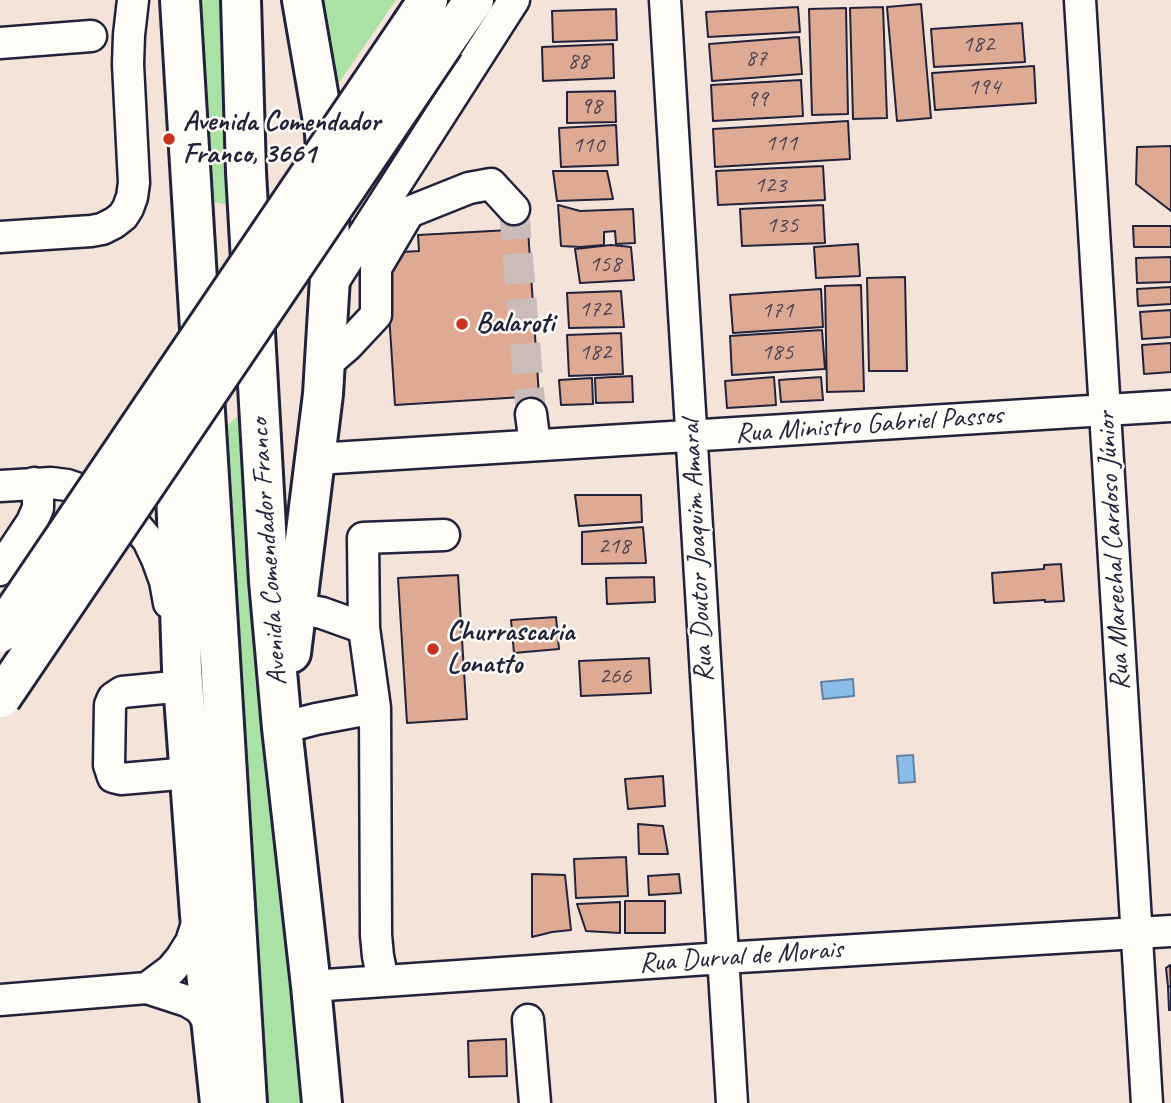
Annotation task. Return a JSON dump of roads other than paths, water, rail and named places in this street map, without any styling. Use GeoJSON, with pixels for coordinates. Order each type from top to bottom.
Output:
{"type":"FeatureCollection","features":[{"type":"Feature","properties":{"kind":"main road","name":"Avenida Comendador Franco"},"geometry":{"type":"LineString","coordinates":[[180,0],[247,1103]]}},
{"type":"Feature","properties":{"kind":"main road","name":"Avenida Comendador Franco"},"geometry":{"type":"LineString","coordinates":[[240,0],[246,172],[269,581],[322,1103]]}},
{"type":"Feature","properties":{"kind":"main road"},"geometry":{"type":"LineString","coordinates":[[282,728],[316,459],[326,365],[330,287],[325,133],[302,0]]}},
{"type":"Feature","properties":{"kind":"main road"},"geometry":{"type":"LineString","coordinates":[[0,698],[474,0]]}},
{"type":"Feature","properties":{"kind":"main road"},"geometry":{"type":"LineString","coordinates":[[0,633],[420,12]]}},
{"type":"Feature","properties":{"kind":"main road"},"geometry":{"type":"LineString","coordinates":[[88,492],[102,457],[200,315]]}},
{"type":"Feature","properties":{"kind":"main road"},"geometry":{"type":"LineString","coordinates":[[200,315],[178,390],[176,488],[183,678],[200,915],[220,1103]]}},
{"type":"Feature","properties":{"kind":"street"},"geometry":{"type":"LineString","coordinates":[[0,237],[102,229],[123,216],[128,208],[134,183],[128,64],[133,0]]}},
{"type":"Feature","properties":{"kind":"street"},"geometry":{"type":"LineString","coordinates":[[330,287],[514,0]]}},
{"type":"Feature","properties":{"kind":"street","name":"Rua Doutor Joaquim Amaral"},"geometry":{"type":"LineString","coordinates":[[665,0],[732,1103]]}},
{"type":"Feature","properties":{"kind":"street","name":"Rua Marechal Cardoso Júnior"},"geometry":{"type":"LineString","coordinates":[[1080,0],[1147,1103]]}},
{"type":"Feature","properties":{"kind":"street"},"geometry":{"type":"LineString","coordinates":[[0,43],[91,36]]}},
{"type":"Feature","properties":{"kind":"street"},"geometry":{"type":"LineString","coordinates":[[326,365],[376,315],[376,268],[410,212],[468,188],[491,184],[514,209]]}},
{"type":"Feature","properties":{"kind":"street","name":"Rua Ministro Gabriel Passos"},"geometry":{"type":"LineString","coordinates":[[316,459],[1171,406]]}},
{"type":"Feature","properties":{"kind":"street"},"geometry":{"type":"LineString","coordinates":[[531,414],[535,445]]}},
{"type":"Feature","properties":{"kind":"street"},"geometry":{"type":"LineString","coordinates":[[0,570],[32,522],[38,508],[34,483]]}},
{"type":"Feature","properties":{"kind":"street"},"geometry":{"type":"LineString","coordinates":[[0,486],[51,483],[88,492],[114,505],[148,540],[165,581],[183,678],[122,692],[113,698],[110,705],[109,765],[113,777],[121,779],[190,773]]}},
{"type":"Feature","properties":{"kind":"street"},"geometry":{"type":"LineString","coordinates":[[383,981],[377,956],[376,935],[374,708],[364,628],[363,538],[444,535]]}},
{"type":"Feature","properties":{"kind":"street"},"geometry":{"type":"LineString","coordinates":[[297,608],[322,613],[364,628]]}},
{"type":"Feature","properties":{"kind":"street"},"geometry":{"type":"LineString","coordinates":[[282,728],[374,708]]}},
{"type":"Feature","properties":{"kind":"street"},"geometry":{"type":"LineString","coordinates":[[147,988],[171,970],[181,958],[191,942],[200,915]]}},
{"type":"Feature","properties":{"kind":"street","name":"Rua Durval de Morais"},"geometry":{"type":"LineString","coordinates":[[312,986],[723,958],[1171,932]]}},
{"type":"Feature","properties":{"kind":"street"},"geometry":{"type":"LineString","coordinates":[[0,1000],[147,988],[187,1000],[199,1008],[211,1024]]}},
{"type":"Feature","properties":{"kind":"street"},"geometry":{"type":"LineString","coordinates":[[528,1020],[534,1103]]}},
{"type":"Feature","properties":{"kind":"water"},"geometry":{"type":"Polygon","coordinates":[[[853,679],[854,696],[823,699],[821,682],[853,679]]]}},
{"type":"Feature","properties":{"kind":"water"},"geometry":{"type":"Polygon","coordinates":[[[913,755],[915,782],[899,783],[897,756],[913,755]]]}},
{"type":"Feature","properties":{"kind":"tunnel"},"geometry":{"type":"LineString","coordinates":[[514,209],[531,414]]}},
{"type":"Feature","properties":{"kind":"place","name":"Avenida Comendador Franco, 3661"},"geometry":{"type":"Point","coordinates":[169,139]}},
{"type":"Feature","properties":{"kind":"place","name":"Balaroti"},"geometry":{"type":"Point","coordinates":[462,324]}},
{"type":"Feature","properties":{"kind":"place","name":"Churrascaria Lonatto"},"geometry":{"type":"Point","coordinates":[433,649]}}]}
